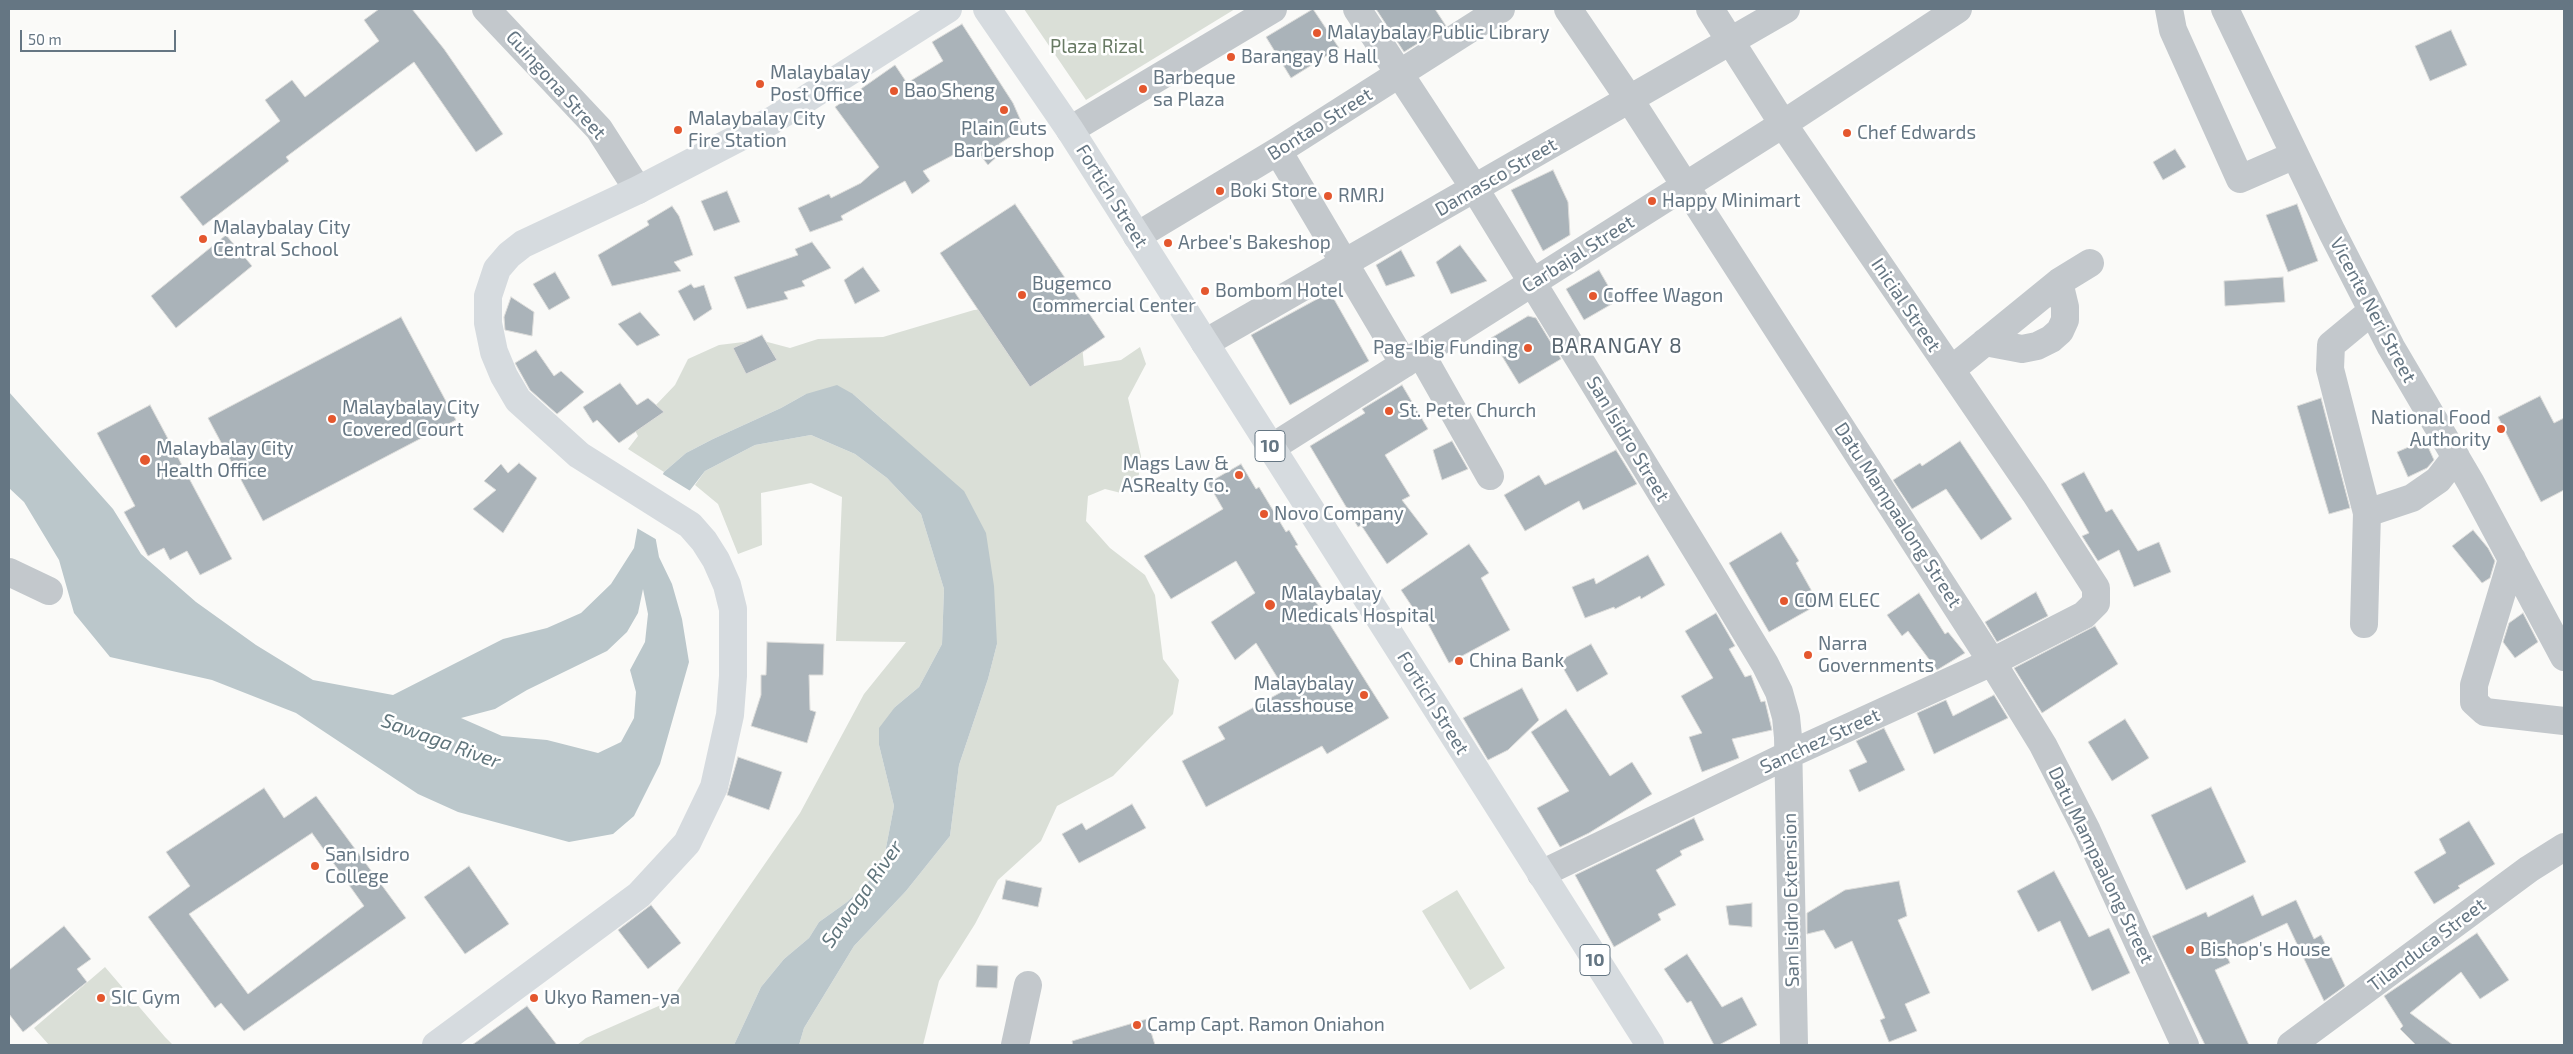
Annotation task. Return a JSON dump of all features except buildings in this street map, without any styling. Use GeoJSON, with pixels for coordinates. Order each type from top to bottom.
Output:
{"type":"FeatureCollection","features":[{"type":"Feature","properties":{"kind":"main road"},"geometry":{"type":"LineString","coordinates":[[436,1045],[638,895],[687,843],[714,787],[730,715],[734,676],[734,618],[727,585],[716,560],[690,525],[624,486],[579,455],[518,400],[504,376],[494,352],[488,323],[488,296],[497,269],[509,255],[523,244],[638,190],[806,100],[948,9]]}},
{"type":"Feature","properties":{"kind":"main road","name":"Fortich Street"},"geometry":{"type":"LineString","coordinates":[[987,9],[1070,130],[1650,1045]]}},
{"type":"Feature","properties":{"kind":"street","name":"Guingona Street"},"geometry":{"type":"LineString","coordinates":[[486,9],[599,129],[638,190]]}},
{"type":"Feature","properties":{"kind":"street"},"geometry":{"type":"LineString","coordinates":[[1070,130],[1273,9]]}},
{"type":"Feature","properties":{"kind":"street","name":"San Isidro Street"},"geometry":{"type":"LineString","coordinates":[[1357,9],[1475,189],[1765,664],[1783,704],[1788,755]]}},
{"type":"Feature","properties":{"kind":"street","name":"Bontao Street"},"geometry":{"type":"LineString","coordinates":[[1137,236],[1278,151],[1501,9]]}},
{"type":"Feature","properties":{"kind":"street","name":"Datu Mampaalong Street"},"geometry":{"type":"LineString","coordinates":[[1568,9],[1630,100],[1992,662],[2043,746],[2087,831],[2186,1045]]}},
{"type":"Feature","properties":{"kind":"street","name":"Inicial Street"},"geometry":{"type":"LineString","coordinates":[[1710,9],[1783,124],[2035,492],[2096,588],[2096,603]]}},
{"type":"Feature","properties":{"kind":"street","name":"Damasco Street"},"geometry":{"type":"LineString","coordinates":[[1205,343],[1786,9]]}},
{"type":"Feature","properties":{"kind":"street","name":"Carbajal Street"},"geometry":{"type":"LineString","coordinates":[[1271,448],[1783,124],[1958,9]]}},
{"type":"Feature","properties":{"kind":"street"},"geometry":{"type":"LineString","coordinates":[[2169,9],[2174,30],[2240,179],[2295,155]]}},
{"type":"Feature","properties":{"kind":"street","name":"Vicente Neri Street"},"geometry":{"type":"LineString","coordinates":[[2225,9],[2391,348],[2456,458],[2564,657]]}},
{"type":"Feature","properties":{"kind":"street"},"geometry":{"type":"LineString","coordinates":[[1278,151],[1343,264],[1412,359],[1490,476]]}},
{"type":"Feature","properties":{"kind":"street"},"geometry":{"type":"LineString","coordinates":[[1951,370],[2059,282],[2090,263]]}},
{"type":"Feature","properties":{"kind":"street"},"geometry":{"type":"LineString","coordinates":[[1985,342],[2022,349],[2037,346],[2051,339],[2060,331],[2066,307],[2059,282]]}},
{"type":"Feature","properties":{"kind":"street"},"geometry":{"type":"LineString","coordinates":[[2364,624],[2367,513],[2330,369],[2331,345],[2372,311]]}},
{"type":"Feature","properties":{"kind":"street"},"geometry":{"type":"LineString","coordinates":[[2367,513],[2412,498],[2438,480],[2456,458]]}},
{"type":"Feature","properties":{"kind":"street"},"geometry":{"type":"LineString","coordinates":[[2512,560],[2474,686],[2474,702],[2485,712],[2564,721]]}},
{"type":"Feature","properties":{"kind":"street"},"geometry":{"type":"LineString","coordinates":[[9,572],[49,591]]}},
{"type":"Feature","properties":{"kind":"street","name":"Sanchez Street"},"geometry":{"type":"LineString","coordinates":[[1541,874],[1788,755],[1992,662],[2084,615],[2096,603]]}},
{"type":"Feature","properties":{"kind":"street","name":"San Isidro Extension"},"geometry":{"type":"LineString","coordinates":[[1788,755],[1794,1045]]}},
{"type":"Feature","properties":{"kind":"street","name":"Tilanduca Street"},"geometry":{"type":"LineString","coordinates":[[2292,1045],[2529,869],[2564,847]]}},
{"type":"Feature","properties":{"kind":"street"},"geometry":{"type":"LineString","coordinates":[[1015,1045],[1028,985]]}},
{"type":"Feature","properties":{"kind":"green space","name":"Plaza Rizal"},"geometry":{"type":"Polygon","coordinates":[[[1024,9],[1235,9],[1086,100],[1024,9]]]}},
{"type":"Feature","properties":{"kind":"green space"},"geometry":{"type":"Polygon","coordinates":[[[997,308],[1082,345],[1084,366],[1121,360],[1140,347],[1146,364],[1128,398],[1141,456],[1138,482],[1121,493],[1105,489],[1088,496],[1086,521],[1110,548],[1145,575],[1155,595],[1163,659],[1179,680],[1173,714],[1113,776],[1057,806],[1041,841],[998,880],[975,924],[939,981],[923,1045],[799,1045],[804,1028],[854,946],[906,891],[950,836],[959,765],[988,679],[997,644],[884,421],[853,394],[806,394],[781,408],[686,453],[664,472],[628,449],[638,436],[631,423],[655,406],[675,385],[688,359],[719,345],[760,340],[790,348],[818,339],[883,337],[974,310],[997,308]]]}},
{"type":"Feature","properties":{"kind":"green space"},"geometry":{"type":"Polygon","coordinates":[[[811,435],[855,454],[887,478],[921,514],[944,589],[942,644],[919,687],[895,707],[879,745],[894,806],[885,853],[868,882],[847,902],[819,922],[809,938],[784,959],[761,987],[734,1045],[577,1045],[586,1038],[670,1001],[800,813],[864,694],[906,642],[836,641],[842,497],[811,483],[761,493],[762,545],[738,554],[718,504],[695,485],[705,471],[755,445],[811,435]]]}},
{"type":"Feature","properties":{"kind":"green space"},"geometry":{"type":"Polygon","coordinates":[[[1457,890],[1505,968],[1470,990],[1422,911],[1457,890]]]}},
{"type":"Feature","properties":{"kind":"green space","name":"SIC Gym"},"geometry":{"type":"Polygon","coordinates":[[[105,967],[173,1045],[49,1045],[34,1028],[105,967]]]}},
{"type":"Feature","properties":{"kind":"water","name":"Sawaga River"},"geometry":{"type":"Polygon","coordinates":[[[837,385],[853,394],[964,491],[986,533],[994,586],[997,644],[988,679],[959,765],[950,836],[906,891],[854,946],[804,1028],[799,1045],[734,1045],[761,987],[784,959],[809,938],[819,922],[847,902],[868,882],[885,853],[894,806],[879,745],[879,728],[895,707],[919,687],[942,644],[944,589],[921,514],[887,478],[855,454],[811,435],[755,445],[705,471],[655,535],[659,557],[672,584],[682,619],[689,662],[660,764],[634,816],[613,834],[569,842],[458,812],[418,794],[296,713],[212,680],[110,657],[74,613],[59,560],[24,502],[9,488],[9,392],[113,509],[141,554],[196,602],[256,645],[313,680],[393,695],[503,639],[547,628],[581,613],[611,584],[634,548],[639,520],[664,472],[686,453],[781,408],[806,394],[837,385]],[[643,589],[638,613],[627,632],[607,651],[527,690],[495,709],[461,718],[502,736],[547,740],[598,753],[621,742],[634,718],[636,692],[630,670],[645,642],[648,614],[643,589]]]}},
{"type":"Feature","properties":{"kind":"pier"},"geometry":{"type":"Polygon","coordinates":[[[661,473],[692,492],[658,536],[659,541],[635,527],[637,519],[661,473]]]}},
{"type":"Feature","properties":{"kind":"place","name":"Malaybalay Public Library"},"geometry":{"type":"Point","coordinates":[1317,33]}},
{"type":"Feature","properties":{"kind":"place","name":"Barangay 8 Hall"},"geometry":{"type":"Point","coordinates":[1231,57]}},
{"type":"Feature","properties":{"kind":"place","name":"Malaybalay Post Office"},"geometry":{"type":"Point","coordinates":[760,84]}},
{"type":"Feature","properties":{"kind":"place","name":"Barbeque sa Plaza"},"geometry":{"type":"Point","coordinates":[1143,89]}},
{"type":"Feature","properties":{"kind":"place","name":"Bao Sheng"},"geometry":{"type":"Point","coordinates":[894,91]}},
{"type":"Feature","properties":{"kind":"place","name":"Plain Cuts Barbershop"},"geometry":{"type":"Point","coordinates":[1004,110]}},
{"type":"Feature","properties":{"kind":"place","name":"Malaybalay City Fire Station"},"geometry":{"type":"Point","coordinates":[678,130]}},
{"type":"Feature","properties":{"kind":"place","name":"Chef Edwards"},"geometry":{"type":"Point","coordinates":[1847,133]}},
{"type":"Feature","properties":{"kind":"place","name":"Boki Store"},"geometry":{"type":"Point","coordinates":[1220,191]}},
{"type":"Feature","properties":{"kind":"place","name":"RMRJ"},"geometry":{"type":"Point","coordinates":[1328,196]}},
{"type":"Feature","properties":{"kind":"place","name":"Happy Minimart"},"geometry":{"type":"Point","coordinates":[1652,201]}},
{"type":"Feature","properties":{"kind":"place","name":"Malaybalay City Central School"},"geometry":{"type":"Point","coordinates":[203,239]}},
{"type":"Feature","properties":{"kind":"place","name":"Arbee's Bakeshop"},"geometry":{"type":"Point","coordinates":[1168,243]}},
{"type":"Feature","properties":{"kind":"place","name":"Bombom Hotel"},"geometry":{"type":"Point","coordinates":[1205,291]}},
{"type":"Feature","properties":{"kind":"place","name":"Bugemco Commercial Center"},"geometry":{"type":"Point","coordinates":[1022,295]}},
{"type":"Feature","properties":{"kind":"place","name":"Coffee Wagon"},"geometry":{"type":"Point","coordinates":[1593,296]}},
{"type":"Feature","properties":{"kind":"place","name":"Pag-Ibig Funding"},"geometry":{"type":"Point","coordinates":[1528,348]}},
{"type":"Feature","properties":{"kind":"place","name":"St. Peter Church"},"geometry":{"type":"Point","coordinates":[1389,411]}},
{"type":"Feature","properties":{"kind":"place","name":"Malaybalay City Covered Court"},"geometry":{"type":"Point","coordinates":[332,419]}},
{"type":"Feature","properties":{"kind":"place","name":"National Food Authority"},"geometry":{"type":"Point","coordinates":[2501,429]}},
{"type":"Feature","properties":{"kind":"place","name":"Malaybalay City Health Office"},"geometry":{"type":"Point","coordinates":[145,460]}},
{"type":"Feature","properties":{"kind":"place","name":"Mags Law & ASRealty Co."},"geometry":{"type":"Point","coordinates":[1239,475]}},
{"type":"Feature","properties":{"kind":"place","name":"Novo Company"},"geometry":{"type":"Point","coordinates":[1264,514]}},
{"type":"Feature","properties":{"kind":"place","name":"COM ELEC"},"geometry":{"type":"Point","coordinates":[1784,601]}},
{"type":"Feature","properties":{"kind":"place","name":"Malaybalay Medicals Hospital"},"geometry":{"type":"Point","coordinates":[1270,605]}},
{"type":"Feature","properties":{"kind":"place","name":"Narra Governments"},"geometry":{"type":"Point","coordinates":[1808,655]}},
{"type":"Feature","properties":{"kind":"place","name":"China Bank"},"geometry":{"type":"Point","coordinates":[1459,661]}},
{"type":"Feature","properties":{"kind":"place","name":"Malaybalay Glasshouse"},"geometry":{"type":"Point","coordinates":[1364,695]}},
{"type":"Feature","properties":{"kind":"place","name":"San Isidro College"},"geometry":{"type":"Point","coordinates":[315,866]}},
{"type":"Feature","properties":{"kind":"place","name":"Bishop's House"},"geometry":{"type":"Point","coordinates":[2190,950]}},
{"type":"Feature","properties":{"kind":"place","name":"SIC Gym"},"geometry":{"type":"Point","coordinates":[101,998]}},
{"type":"Feature","properties":{"kind":"place","name":"Ukyo Ramen-ya"},"geometry":{"type":"Point","coordinates":[534,998]}},
{"type":"Feature","properties":{"kind":"place","name":"Camp Capt. Ramon Oniahon"},"geometry":{"type":"Point","coordinates":[1137,1025]}},
{"type":"Feature","properties":{"kind":"district","name":"BARANGAY 8"},"geometry":{"type":"Point","coordinates":[1617,346]}}]}
